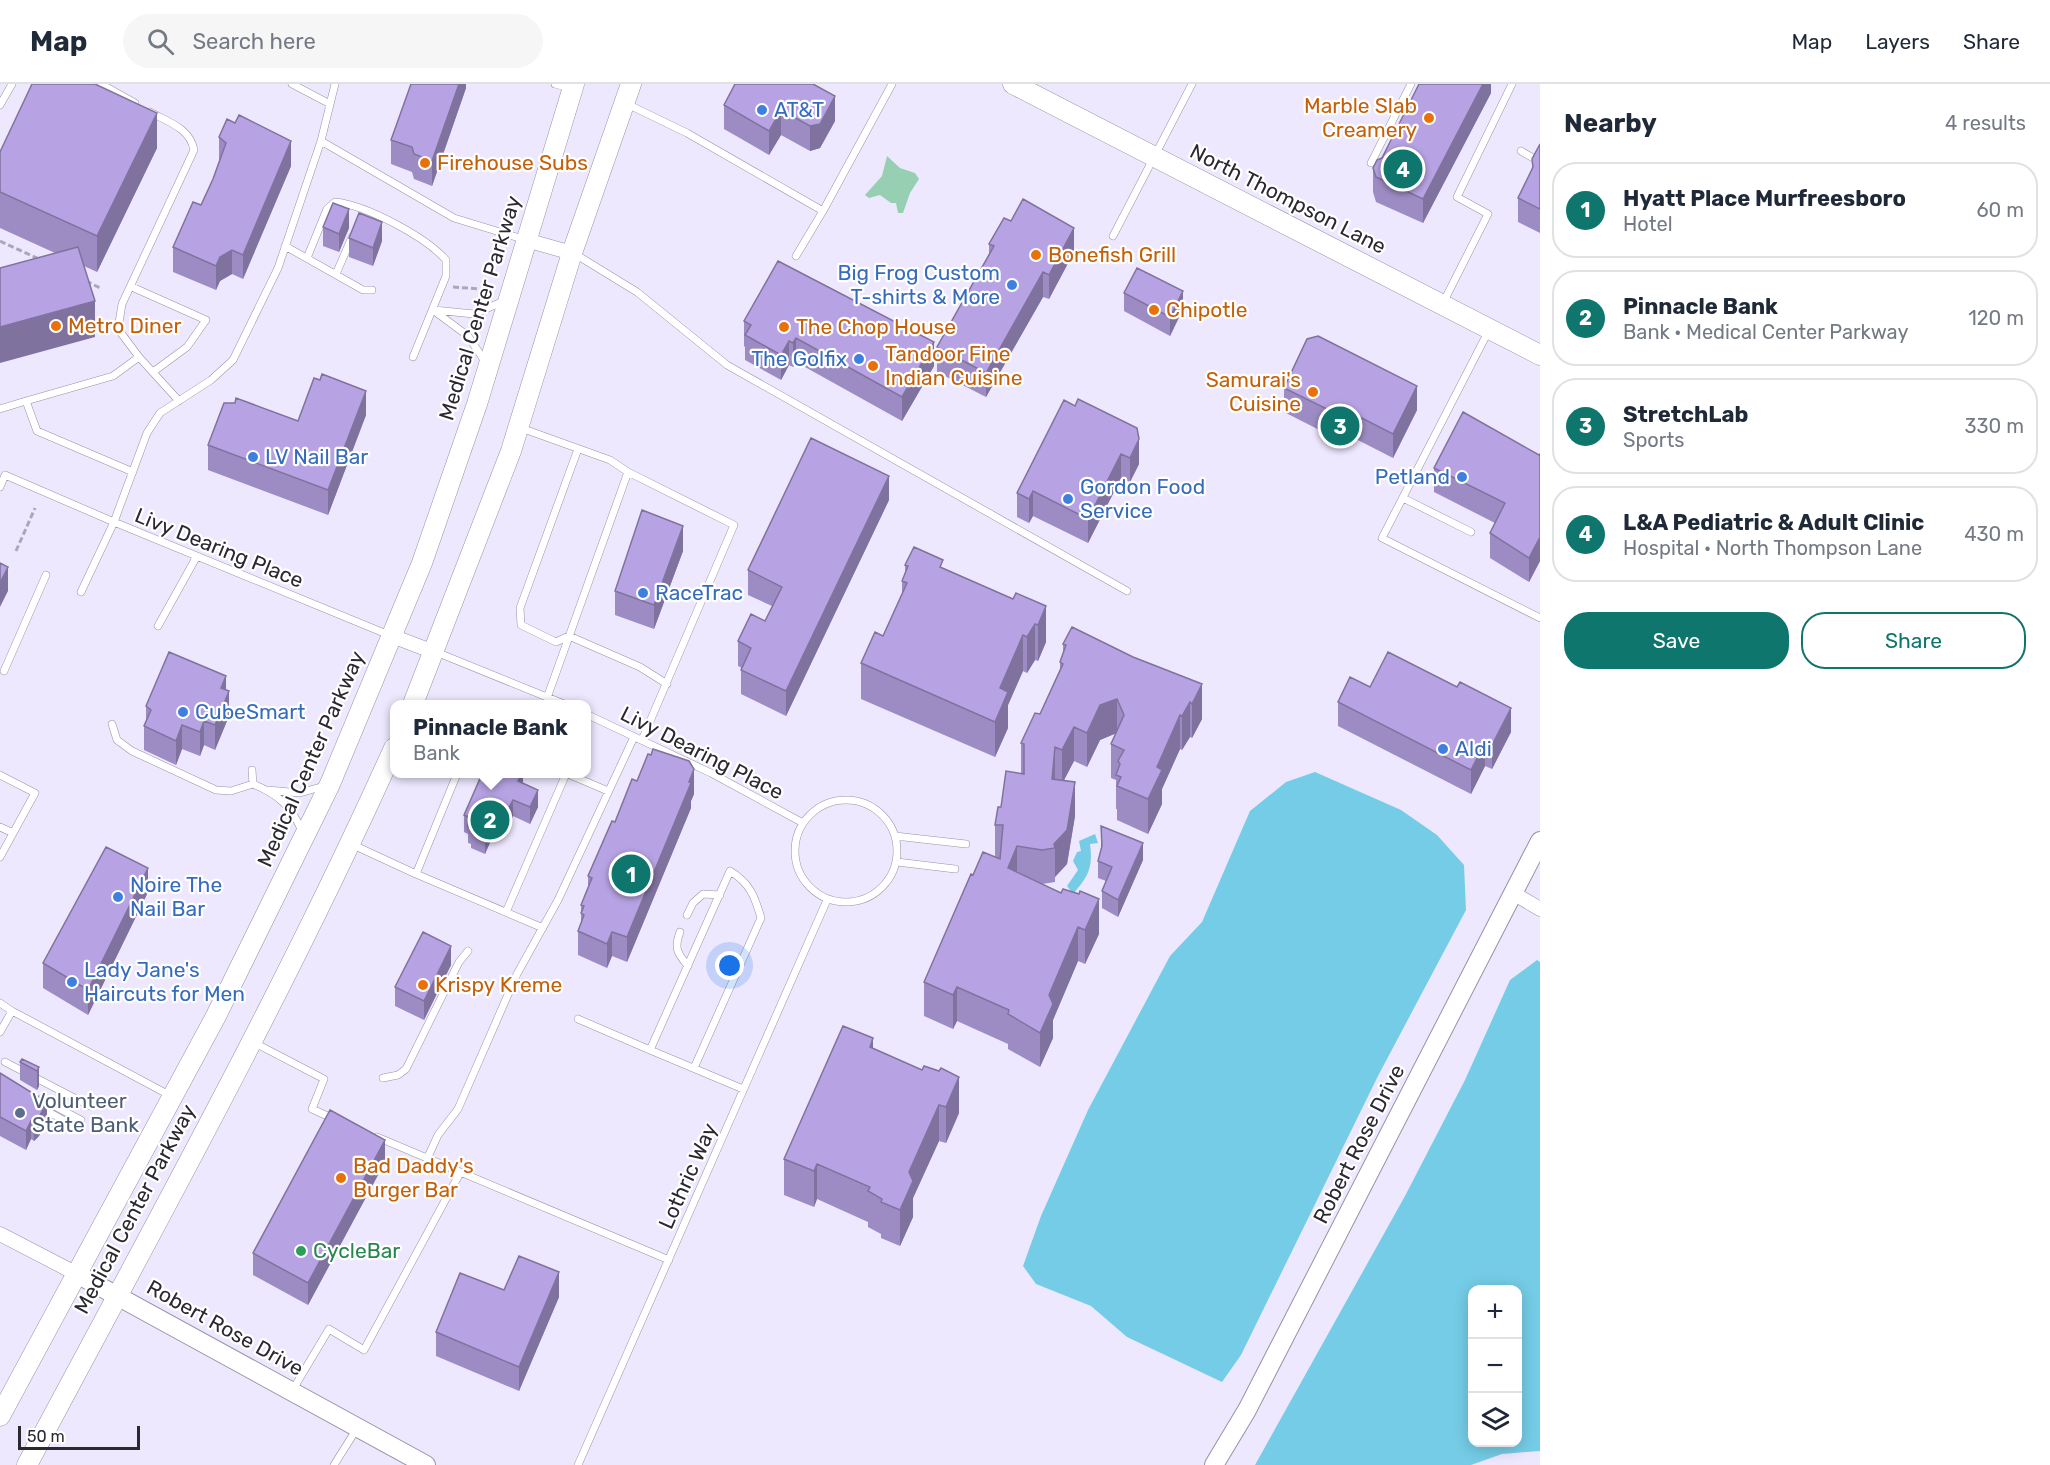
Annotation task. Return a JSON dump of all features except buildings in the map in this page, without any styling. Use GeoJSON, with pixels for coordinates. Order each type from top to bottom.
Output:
{"type":"FeatureCollection","features":[{"type":"Feature","properties":{"kind":"main road","name":"Medical Center Parkway"},"geometry":{"type":"LineString","coordinates":[[0,1416],[216,1016],[330,784],[426,552],[509,298],[567,86]]}},
{"type":"Feature","properties":{"kind":"main road","name":"North Thompson Lane"},"geometry":{"type":"LineString","coordinates":[[1021,86],[1540,356]]}},
{"type":"Feature","properties":{"kind":"main road"},"geometry":{"type":"LineString","coordinates":[[415,700],[519,428],[572,253],[627,93]]}},
{"type":"Feature","properties":{"kind":"main road","name":"Medical Center Parkway"},"geometry":{"type":"LineString","coordinates":[[27,1465],[251,1041],[351,844],[390,757]]}},
{"type":"Feature","properties":{"kind":"street"},"geometry":{"type":"LineString","coordinates":[[526,240],[572,253]]}},
{"type":"Feature","properties":{"kind":"street"},"geometry":{"type":"LineString","coordinates":[[392,636],[434,652]]}},
{"type":"Feature","properties":{"kind":"street","name":"Robert Rose Drive"},"geometry":{"type":"LineString","coordinates":[[1214,1465],[1247,1410],[1540,841]]}},
{"type":"Feature","properties":{"kind":"street"},"geometry":{"type":"LineString","coordinates":[[1514,893],[1540,909]]}},
{"type":"Feature","properties":{"kind":"street","name":"Robert Rose Drive"},"geometry":{"type":"LineString","coordinates":[[0,1234],[117,1295],[426,1465]]}},
{"type":"Feature","properties":{"kind":"lane"},"geometry":{"type":"LineString","coordinates":[[0,105],[12,84]]}},
{"type":"Feature","properties":{"kind":"lane"},"geometry":{"type":"LineString","coordinates":[[101,84],[184,130],[191,138],[194,150],[132,287],[122,304],[117,329],[179,401]]}},
{"type":"Feature","properties":{"kind":"lane"},"geometry":{"type":"LineString","coordinates":[[292,84],[330,104]]}},
{"type":"Feature","properties":{"kind":"lane","name":"Livy Dearing Place"},"geometry":{"type":"LineString","coordinates":[[335,84],[321,141],[278,268],[233,360],[212,379],[160,413],[147,433],[114,522],[392,636]]}},
{"type":"Feature","properties":{"kind":"lane"},"geometry":{"type":"LineString","coordinates":[[796,256],[892,84]]}},
{"type":"Feature","properties":{"kind":"lane"},"geometry":{"type":"LineString","coordinates":[[1113,236],[1192,84]]}},
{"type":"Feature","properties":{"kind":"lane"},"geometry":{"type":"LineString","coordinates":[[1371,163],[1412,84]]}},
{"type":"Feature","properties":{"kind":"lane"},"geometry":{"type":"LineString","coordinates":[[1442,305],[1488,214],[1457,197],[1512,84]]}},
{"type":"Feature","properties":{"kind":"lane"},"geometry":{"type":"LineString","coordinates":[[627,93],[687,133],[823,211]]}},
{"type":"Feature","properties":{"kind":"lane"},"geometry":{"type":"LineString","coordinates":[[321,141],[454,218],[526,240]]}},
{"type":"Feature","properties":{"kind":"lane"},"geometry":{"type":"LineString","coordinates":[[1521,151],[1540,162]]}},
{"type":"Feature","properties":{"kind":"lane"},"geometry":{"type":"LineString","coordinates":[[307,258],[327,209],[335,202],[346,203],[369,213],[434,246],[446,260],[446,276],[413,357]]}},
{"type":"Feature","properties":{"kind":"lane"},"geometry":{"type":"LineString","coordinates":[[362,220],[369,213]]}},
{"type":"Feature","properties":{"kind":"lane"},"geometry":{"type":"LineString","coordinates":[[336,274],[356,228]]}},
{"type":"Feature","properties":{"kind":"lane"},"geometry":{"type":"LineString","coordinates":[[285,246],[363,290],[372,290]]}},
{"type":"Feature","properties":{"kind":"lane"},"geometry":{"type":"LineString","coordinates":[[572,253],[637,292],[727,365],[1127,591]]}},
{"type":"Feature","properties":{"kind":"lane"},"geometry":{"type":"LineString","coordinates":[[132,287],[206,320],[187,347],[153,372]]}},
{"type":"Feature","properties":{"kind":"lane"},"geometry":{"type":"LineString","coordinates":[[433,310],[474,314],[509,298]]}},
{"type":"Feature","properties":{"kind":"lane"},"geometry":{"type":"LineString","coordinates":[[433,310],[468,336],[488,367]]}},
{"type":"Feature","properties":{"kind":"lane"},"geometry":{"type":"LineString","coordinates":[[1489,329],[1382,538],[1540,618]]}},
{"type":"Feature","properties":{"kind":"lane"},"geometry":{"type":"LineString","coordinates":[[0,409],[112,376],[139,357]]}},
{"type":"Feature","properties":{"kind":"lane"},"geometry":{"type":"LineString","coordinates":[[26,401],[37,431],[133,472]]}},
{"type":"Feature","properties":{"kind":"lane"},"geometry":{"type":"LineString","coordinates":[[519,428],[610,460],[628,472],[734,525],[668,684],[642,740]]}},
{"type":"Feature","properties":{"kind":"lane"},"geometry":{"type":"LineString","coordinates":[[578,449],[520,608],[521,625],[555,642],[569,636],[640,667],[668,684]]}},
{"type":"Feature","properties":{"kind":"lane"},"geometry":{"type":"LineString","coordinates":[[547,698],[628,472]]}},
{"type":"Feature","properties":{"kind":"lane"},"geometry":{"type":"LineString","coordinates":[[0,487],[3,474],[114,522],[81,592]]}},
{"type":"Feature","properties":{"kind":"lane"},"geometry":{"type":"LineString","coordinates":[[1403,498],[1471,532]]}},
{"type":"Feature","properties":{"kind":"lane"},"geometry":{"type":"LineString","coordinates":[[158,626],[197,556]]}},
{"type":"Feature","properties":{"kind":"lane"},"geometry":{"type":"LineString","coordinates":[[4,671],[46,575]]}},
{"type":"Feature","properties":{"kind":"lane"},"geometry":{"type":"LineString","coordinates":[[434,652],[552,700]]}},
{"type":"Feature","properties":{"kind":"lane","name":"Livy Dearing Place"},"geometry":{"type":"LineString","coordinates":[[591,716],[711,773],[803,823]]}},
{"type":"Feature","properties":{"kind":"lane"},"geometry":{"type":"LineString","coordinates":[[112,724],[117,740],[132,751],[216,790],[231,791],[253,784],[267,790],[292,809],[304,836]]}},
{"type":"Feature","properties":{"kind":"lane"},"geometry":{"type":"LineString","coordinates":[[427,1159],[438,1135],[458,1109],[518,974],[543,928],[634,737]]}},
{"type":"Feature","properties":{"kind":"lane"},"geometry":{"type":"LineString","coordinates":[[252,770],[253,784]]}},
{"type":"Feature","properties":{"kind":"lane"},"geometry":{"type":"LineString","coordinates":[[0,775],[35,793],[0,857]]}},
{"type":"Feature","properties":{"kind":"lane"},"geometry":{"type":"LineString","coordinates":[[416,874],[455,778]]}},
{"type":"Feature","properties":{"kind":"lane"},"geometry":{"type":"LineString","coordinates":[[506,912],[565,778]]}},
{"type":"Feature","properties":{"kind":"lane"},"geometry":{"type":"LineString","coordinates":[[577,778],[609,791]]}},
{"type":"Feature","properties":{"kind":"lane"},"geometry":{"type":"LineString","coordinates":[[267,790],[300,792],[330,784]]}},
{"type":"Feature","properties":{"kind":"lane"},"geometry":{"type":"LineString","coordinates":[[849,799],[865,802],[880,812],[891,826],[895,836],[897,862],[890,878],[878,891],[862,900],[845,903],[827,900],[813,891],[802,879],[796,864],[794,848],[797,832],[803,823],[818,807],[833,801],[849,799]]}},
{"type":"Feature","properties":{"kind":"lane"},"geometry":{"type":"LineString","coordinates":[[0,827],[13,833]]}},
{"type":"Feature","properties":{"kind":"lane"},"geometry":{"type":"LineString","coordinates":[[895,836],[966,844]]}},
{"type":"Feature","properties":{"kind":"lane"},"geometry":{"type":"LineString","coordinates":[[351,844],[543,928]]}},
{"type":"Feature","properties":{"kind":"lane"},"geometry":{"type":"LineString","coordinates":[[897,862],[955,869]]}},
{"type":"Feature","properties":{"kind":"lane"},"geometry":{"type":"LineString","coordinates":[[650,1050],[730,871],[741,878],[753,891],[761,918],[694,1068]]}},
{"type":"Feature","properties":{"kind":"lane"},"geometry":{"type":"LineString","coordinates":[[687,915],[693,903],[703,894],[720,894]]}},
{"type":"Feature","properties":{"kind":"lane","name":"Lothric Way"},"geometry":{"type":"LineString","coordinates":[[578,1465],[827,900]]}},
{"type":"Feature","properties":{"kind":"lane"},"geometry":{"type":"LineString","coordinates":[[680,932],[675,944],[678,954],[688,966]]}},
{"type":"Feature","properties":{"kind":"lane"},"geometry":{"type":"LineString","coordinates":[[383,1078],[398,1075],[406,1069],[459,962],[468,951]]}},
{"type":"Feature","properties":{"kind":"lane"},"geometry":{"type":"LineString","coordinates":[[0,1003],[172,1097]]}},
{"type":"Feature","properties":{"kind":"lane"},"geometry":{"type":"LineString","coordinates":[[0,1032],[12,1011]]}},
{"type":"Feature","properties":{"kind":"lane"},"geometry":{"type":"LineString","coordinates":[[578,1019],[743,1089]]}},
{"type":"Feature","properties":{"kind":"lane"},"geometry":{"type":"LineString","coordinates":[[251,1041],[324,1079],[312,1109],[340,1121]]}},
{"type":"Feature","properties":{"kind":"lane"},"geometry":{"type":"LineString","coordinates":[[5,1062],[90,1106]]}},
{"type":"Feature","properties":{"kind":"lane"},"geometry":{"type":"LineString","coordinates":[[30,1093],[81,1120]]}},
{"type":"Feature","properties":{"kind":"lane"},"geometry":{"type":"LineString","coordinates":[[29,1101],[77,1128]]}},
{"type":"Feature","properties":{"kind":"lane"},"geometry":{"type":"LineString","coordinates":[[370,1134],[669,1260]]}},
{"type":"Feature","properties":{"kind":"lane"},"geometry":{"type":"LineString","coordinates":[[292,1391],[329,1329],[364,1350],[460,1173]]}},
{"type":"Feature","properties":{"kind":"lane"},"geometry":{"type":"LineString","coordinates":[[334,1465],[358,1427]]}},
{"type":"Feature","properties":{"kind":"path"},"geometry":{"type":"LineString","coordinates":[[0,241],[41,260]]}},
{"type":"Feature","properties":{"kind":"path"},"geometry":{"type":"LineString","coordinates":[[82,279],[102,289]]}},
{"type":"Feature","properties":{"kind":"path"},"geometry":{"type":"LineString","coordinates":[[451,287],[480,289]]}},
{"type":"Feature","properties":{"kind":"path"},"geometry":{"type":"LineString","coordinates":[[16,551],[35,508]]}},
{"type":"Feature","properties":{"kind":"green space"},"geometry":{"type":"Polygon","coordinates":[[[887,156],[900,168],[915,173],[919,179],[910,193],[903,213],[898,213],[896,203],[891,203],[880,195],[869,198],[865,195],[882,176],[887,156]]]}},
{"type":"Feature","properties":{"kind":"water"},"geometry":{"type":"Polygon","coordinates":[[[1315,772],[1401,810],[1437,835],[1464,865],[1466,910],[1378,1076],[1241,1355],[1222,1382],[1127,1337],[1091,1306],[1036,1284],[1023,1266],[1041,1216],[1088,1110],[1170,956],[1202,922],[1250,811],[1286,782],[1315,772]]]}},
{"type":"Feature","properties":{"kind":"water"},"geometry":{"type":"Polygon","coordinates":[[[1095,834],[1098,843],[1090,844],[1089,871],[1073,894],[1067,886],[1078,870],[1073,861],[1077,852],[1081,851],[1079,841],[1095,834]]]}},
{"type":"Feature","properties":{"kind":"water"},"geometry":{"type":"Polygon","coordinates":[[[1537,960],[1540,962],[1540,1451],[1502,1454],[1471,1465],[1255,1465],[1405,1196],[1465,1080],[1510,980],[1537,960]]]}},
{"type":"Feature","properties":{"kind":"place","name":"AT&T"},"geometry":{"type":"Point","coordinates":[762,110]}},
{"type":"Feature","properties":{"kind":"place","name":"Marble Slab Creamery"},"geometry":{"type":"Point","coordinates":[1429,118]}},
{"type":"Feature","properties":{"kind":"place","name":"Firehouse Subs"},"geometry":{"type":"Point","coordinates":[425,163]}},
{"type":"Feature","properties":{"kind":"place","name":"L&A Pediatric & Adult Clinic"},"geometry":{"type":"Point","coordinates":[1403,169]}},
{"type":"Feature","properties":{"kind":"place","name":"Bonefish Grill"},"geometry":{"type":"Point","coordinates":[1036,255]}},
{"type":"Feature","properties":{"kind":"place","name":"Big Frog Custom T-shirts & More"},"geometry":{"type":"Point","coordinates":[1012,285]}},
{"type":"Feature","properties":{"kind":"place","name":"Chipotle"},"geometry":{"type":"Point","coordinates":[1154,310]}},
{"type":"Feature","properties":{"kind":"place","name":"Metro Diner"},"geometry":{"type":"Point","coordinates":[56,326]}},
{"type":"Feature","properties":{"kind":"place","name":"The Chop House"},"geometry":{"type":"Point","coordinates":[784,327]}},
{"type":"Feature","properties":{"kind":"place","name":"The Golfix"},"geometry":{"type":"Point","coordinates":[859,359]}},
{"type":"Feature","properties":{"kind":"place","name":"Tandoor Fine Indian Cuisine"},"geometry":{"type":"Point","coordinates":[873,366]}},
{"type":"Feature","properties":{"kind":"place","name":"Samurai's Cuisine"},"geometry":{"type":"Point","coordinates":[1313,392]}},
{"type":"Feature","properties":{"kind":"place","name":"StretchLab"},"geometry":{"type":"Point","coordinates":[1340,426]}},
{"type":"Feature","properties":{"kind":"place","name":"LV Nail Bar"},"geometry":{"type":"Point","coordinates":[253,457]}},
{"type":"Feature","properties":{"kind":"place","name":"Petland"},"geometry":{"type":"Point","coordinates":[1462,477]}},
{"type":"Feature","properties":{"kind":"place","name":"Gordon Food Service"},"geometry":{"type":"Point","coordinates":[1068,499]}},
{"type":"Feature","properties":{"kind":"place","name":"RaceTrac"},"geometry":{"type":"Point","coordinates":[643,593]}},
{"type":"Feature","properties":{"kind":"place","name":"CubeSmart"},"geometry":{"type":"Point","coordinates":[183,712]}},
{"type":"Feature","properties":{"kind":"place","name":"Aldi"},"geometry":{"type":"Point","coordinates":[1443,749]}},
{"type":"Feature","properties":{"kind":"place","name":"Pinnacle Bank"},"geometry":{"type":"Point","coordinates":[490,820]}},
{"type":"Feature","properties":{"kind":"place","name":"Hyatt Place Murfreesboro"},"geometry":{"type":"Point","coordinates":[631,874]}},
{"type":"Feature","properties":{"kind":"place","name":"Noire The Nail Bar"},"geometry":{"type":"Point","coordinates":[118,897]}},
{"type":"Feature","properties":{"kind":"place","name":"Lady Jane's Haircuts for Men"},"geometry":{"type":"Point","coordinates":[72,982]}},
{"type":"Feature","properties":{"kind":"place","name":"Krispy Kreme"},"geometry":{"type":"Point","coordinates":[423,985]}},
{"type":"Feature","properties":{"kind":"place","name":"Volunteer State Bank"},"geometry":{"type":"Point","coordinates":[20,1113]}},
{"type":"Feature","properties":{"kind":"place","name":"Bad Daddy's Burger Bar"},"geometry":{"type":"Point","coordinates":[341,1178]}},
{"type":"Feature","properties":{"kind":"place","name":"CycleBar"},"geometry":{"type":"Point","coordinates":[301,1251]}}]}
